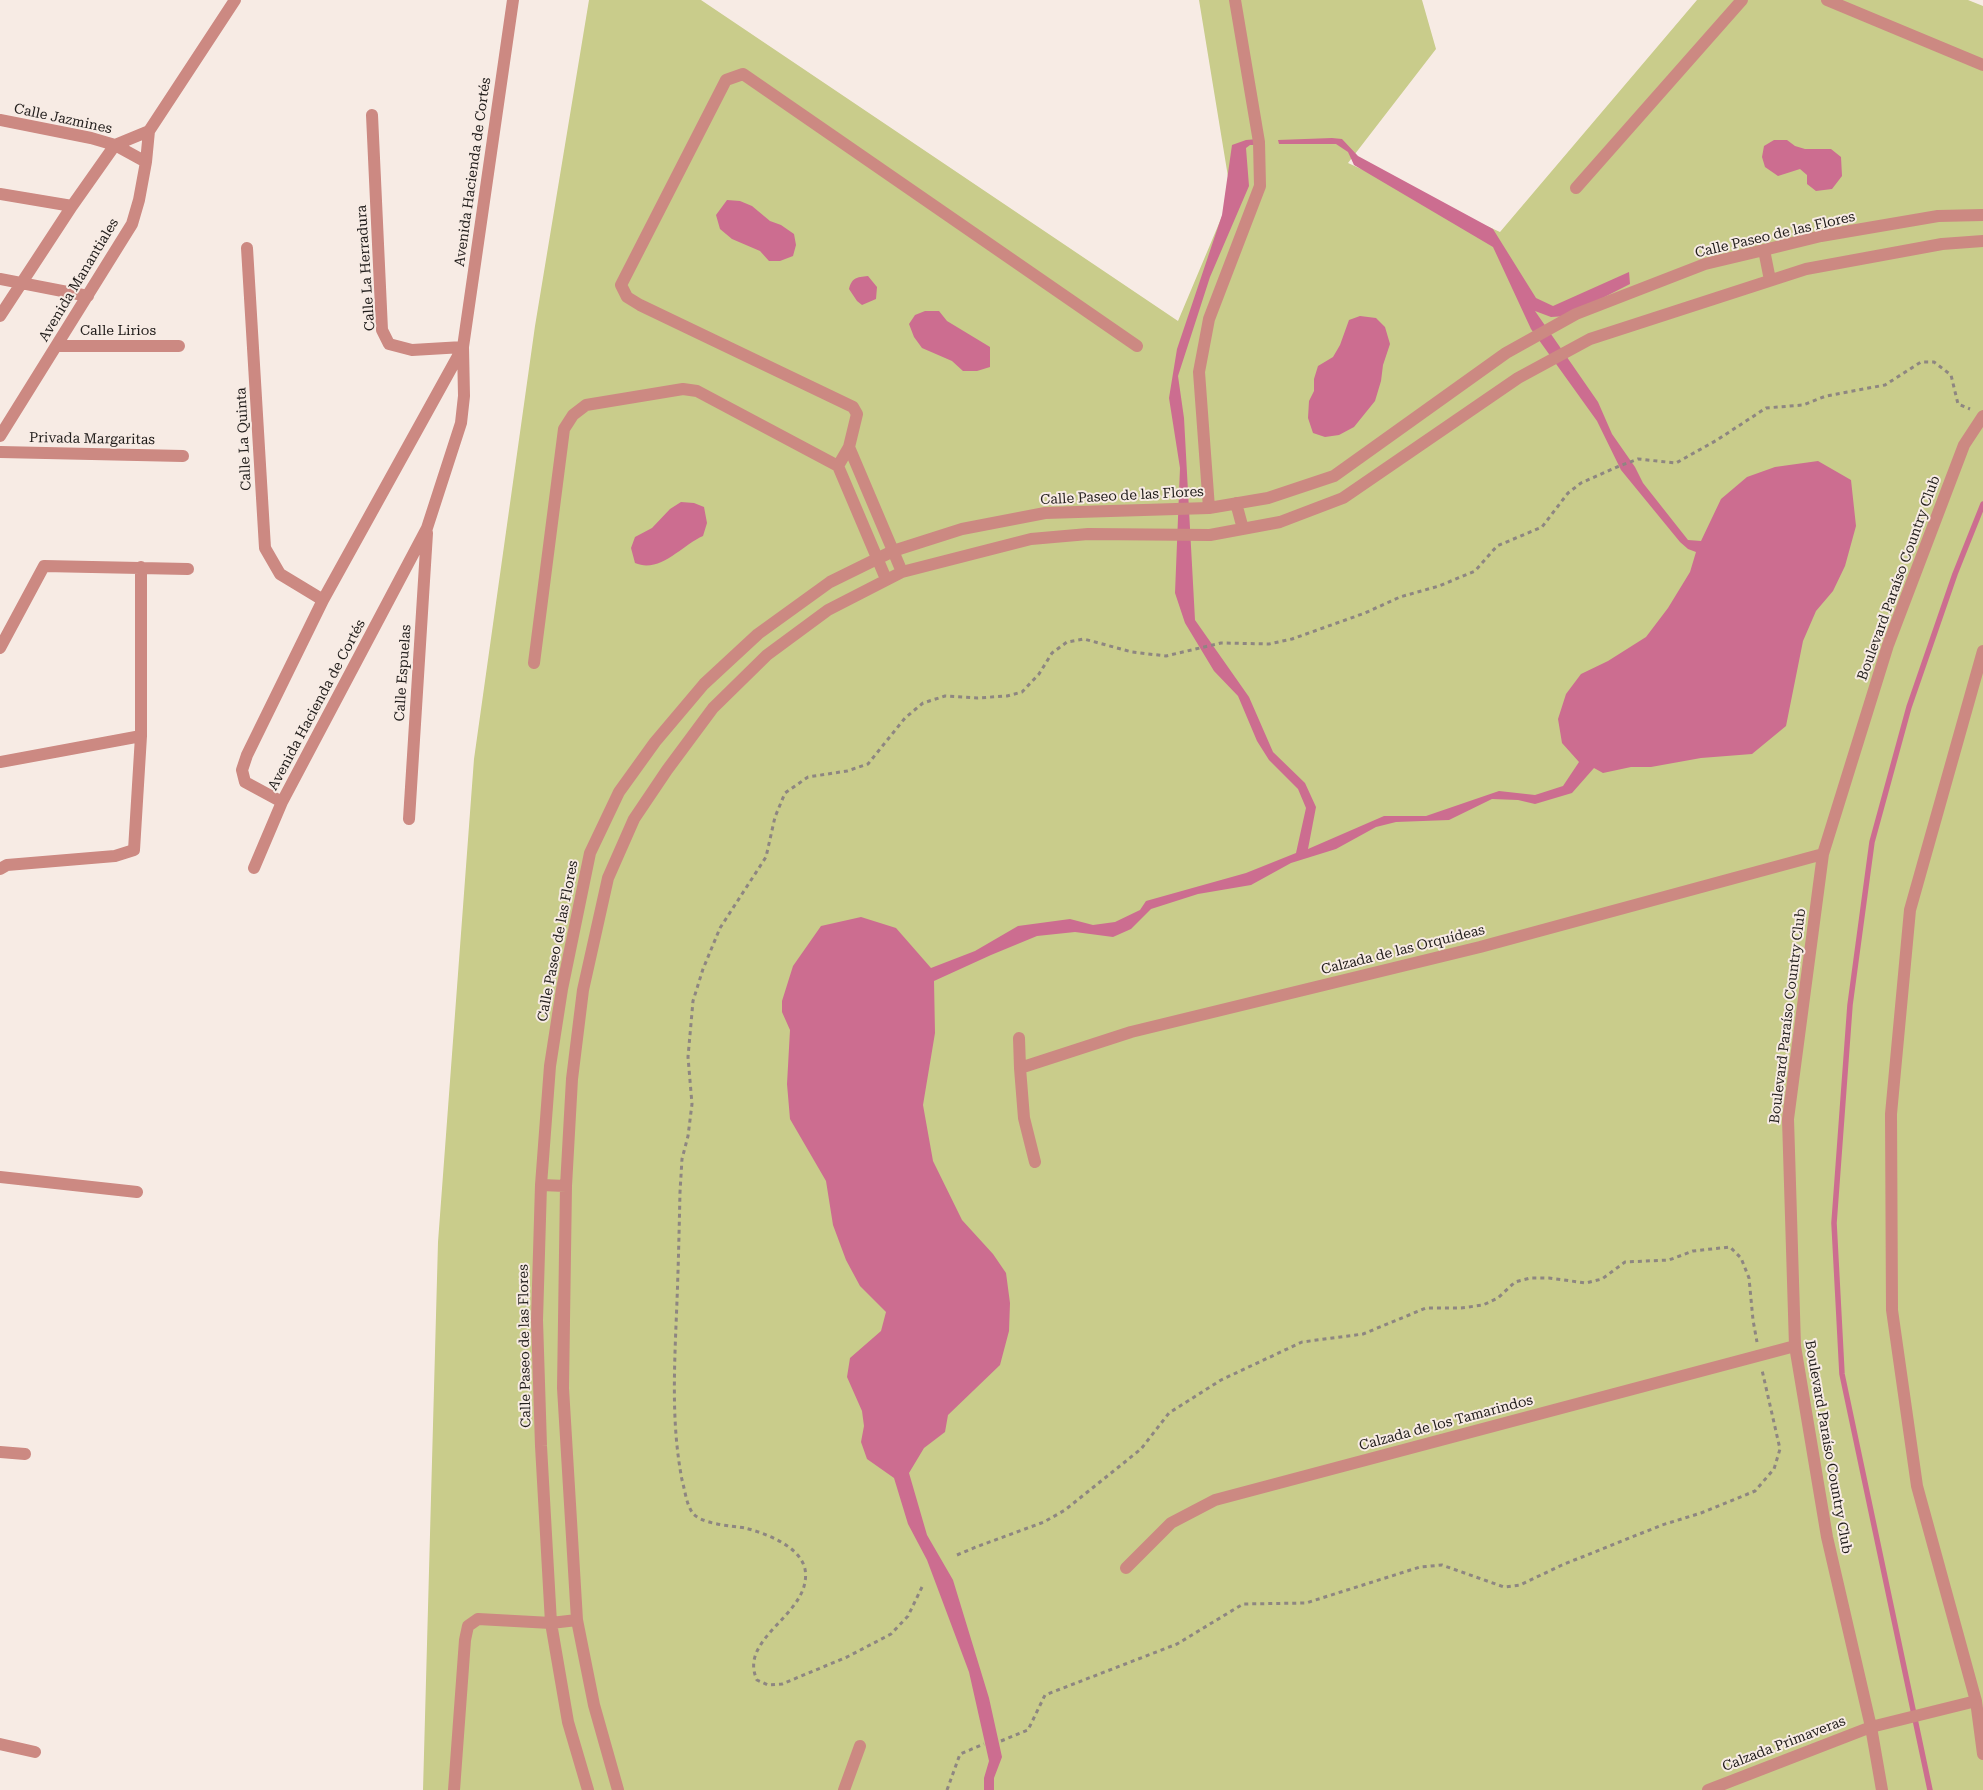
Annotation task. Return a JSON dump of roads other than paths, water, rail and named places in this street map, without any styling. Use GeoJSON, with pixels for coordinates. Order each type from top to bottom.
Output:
{"type":"FeatureCollection","features":[{"type":"Feature","properties":{"kind":"street"},"geometry":{"type":"LineString","coordinates":[[0,316],[72,206],[115,145],[149,131],[235,0]]}},
{"type":"Feature","properties":{"kind":"street","name":"Avenida Hacienda de Cortés"},"geometry":{"type":"LineString","coordinates":[[463,347],[323,600],[247,755],[242,770],[245,782],[282,802],[427,528],[461,423],[464,396],[463,347],[513,0]]}},
{"type":"Feature","properties":{"kind":"street"},"geometry":{"type":"LineString","coordinates":[[1209,508],[1199,372],[1209,320],[1260,186],[1259,142],[1235,0]]}},
{"type":"Feature","properties":{"kind":"street"},"geometry":{"type":"LineString","coordinates":[[1576,188],[1742,0]]}},
{"type":"Feature","properties":{"kind":"street"},"geometry":{"type":"LineString","coordinates":[[1827,0],[1983,66]]}},
{"type":"Feature","properties":{"kind":"street"},"geometry":{"type":"LineString","coordinates":[[838,466],[849,447],[857,414],[853,407],[640,305],[627,297],[621,285],[726,80],[743,74],[1137,346]]}},
{"type":"Feature","properties":{"kind":"street","name":"Calle La Herradura"},"geometry":{"type":"LineString","coordinates":[[372,115],[382,330],[389,344],[412,350],[463,347]]}},
{"type":"Feature","properties":{"kind":"street","name":"Calle Jazmines"},"geometry":{"type":"LineString","coordinates":[[0,120],[91,138],[115,145],[146,162]]}},
{"type":"Feature","properties":{"kind":"street","name":"Avenida Manantiales"},"geometry":{"type":"LineString","coordinates":[[0,436],[132,224],[139,200],[146,162],[149,131]]}},
{"type":"Feature","properties":{"kind":"street"},"geometry":{"type":"LineString","coordinates":[[0,194],[72,206]]}},
{"type":"Feature","properties":{"kind":"street","name":"Calle Paseo de las Flores"},"geometry":{"type":"LineString","coordinates":[[588,1790],[568,1722],[551,1623],[541,1446],[537,1320],[541,1185],[550,1066],[576,914],[590,853],[619,792],[655,742],[704,684],[758,634],[830,582],[893,551],[962,529],[1045,513],[1209,508],[1268,498],[1334,476],[1506,353],[1576,314],[1706,264],[1821,236],[1938,216],[1983,214]]}},
{"type":"Feature","properties":{"kind":"street"},"geometry":{"type":"LineString","coordinates":[[618,1790],[594,1705],[577,1620],[563,1388],[566,1186],[572,1079],[583,990],[608,878],[634,818],[713,708],[767,655],[828,610],[902,572],[1031,539],[1088,534],[1210,535],[1280,522],[1342,498],[1518,378],[1590,339],[1806,268],[1942,244],[1983,241]]}},
{"type":"Feature","properties":{"kind":"street","name":"Calle La Quinta"},"geometry":{"type":"LineString","coordinates":[[247,248],[265,548],[280,574],[323,600]]}},
{"type":"Feature","properties":{"kind":"street"},"geometry":{"type":"LineString","coordinates":[[1764,250],[1770,280]]}},
{"type":"Feature","properties":{"kind":"street"},"geometry":{"type":"LineString","coordinates":[[0,279],[88,296]]}},
{"type":"Feature","properties":{"kind":"street","name":"Calle Lirios"},"geometry":{"type":"LineString","coordinates":[[57,346],[179,346]]}},
{"type":"Feature","properties":{"kind":"street"},"geometry":{"type":"LineString","coordinates":[[534,663],[564,429],[573,415],[586,405],[683,389],[697,391],[838,466],[886,579]]}},
{"type":"Feature","properties":{"kind":"street","name":"Boulevard Paraíso Country Club"},"geometry":{"type":"LineString","coordinates":[[1882,1790],[1871,1727],[1826,1537],[1794,1346],[1788,1119],[1823,854],[1888,645],[1964,445],[1979,413]]}},
{"type":"Feature","properties":{"kind":"street"},"geometry":{"type":"LineString","coordinates":[[849,447],[902,572]]}},
{"type":"Feature","properties":{"kind":"street","name":"Privada Margaritas"},"geometry":{"type":"LineString","coordinates":[[0,452],[183,456]]}},
{"type":"Feature","properties":{"kind":"street"},"geometry":{"type":"LineString","coordinates":[[1236,503],[1243,529]]}},
{"type":"Feature","properties":{"kind":"street","name":"Calle Espuelas"},"geometry":{"type":"LineString","coordinates":[[409,819],[427,528]]}},
{"type":"Feature","properties":{"kind":"street"},"geometry":{"type":"LineString","coordinates":[[0,648],[44,566],[188,569]]}},
{"type":"Feature","properties":{"kind":"street"},"geometry":{"type":"LineString","coordinates":[[0,869],[7,865],[115,856],[134,850],[140,736],[142,567]]}},
{"type":"Feature","properties":{"kind":"street"},"geometry":{"type":"LineString","coordinates":[[1983,651],[1910,910],[1891,1114],[1892,1310],[1917,1486],[1976,1701],[1983,1754]]}},
{"type":"Feature","properties":{"kind":"street"},"geometry":{"type":"LineString","coordinates":[[0,762],[140,736]]}},
{"type":"Feature","properties":{"kind":"street"},"geometry":{"type":"LineString","coordinates":[[254,868],[282,802]]}},
{"type":"Feature","properties":{"kind":"street","name":"Calzada de las Orquídeas"},"geometry":{"type":"LineString","coordinates":[[1020,1068],[1132,1032],[1480,947],[1823,854]]}},
{"type":"Feature","properties":{"kind":"street"},"geometry":{"type":"LineString","coordinates":[[1019,1038],[1024,1118],[1035,1162]]}},
{"type":"Feature","properties":{"kind":"street"},"geometry":{"type":"LineString","coordinates":[[0,1177],[137,1192]]}},
{"type":"Feature","properties":{"kind":"street"},"geometry":{"type":"LineString","coordinates":[[541,1185],[566,1186]]}},
{"type":"Feature","properties":{"kind":"street","name":"Calzada de los Tamarindos"},"geometry":{"type":"LineString","coordinates":[[1126,1568],[1171,1523],[1215,1500],[1794,1346]]}},
{"type":"Feature","properties":{"kind":"street"},"geometry":{"type":"LineString","coordinates":[[0,1452],[25,1454]]}},
{"type":"Feature","properties":{"kind":"street"},"geometry":{"type":"LineString","coordinates":[[454,1790],[465,1640],[468,1626],[478,1619],[551,1623],[577,1620]]}},
{"type":"Feature","properties":{"kind":"street","name":"Calzada Primaveras"},"geometry":{"type":"LineString","coordinates":[[1708,1790],[1871,1727],[1976,1701]]}},
{"type":"Feature","properties":{"kind":"street"},"geometry":{"type":"LineString","coordinates":[[0,1744],[35,1752]]}},
{"type":"Feature","properties":{"kind":"street"},"geometry":{"type":"LineString","coordinates":[[844,1790],[860,1746]]}},
{"type":"Feature","properties":{"kind":"waterway"},"geometry":{"type":"LineString","coordinates":[[1930,1790],[1842,1374],[1834,1223],[1850,1005],[1872,842],[1909,707],[1955,574],[1983,504]]}}]}
